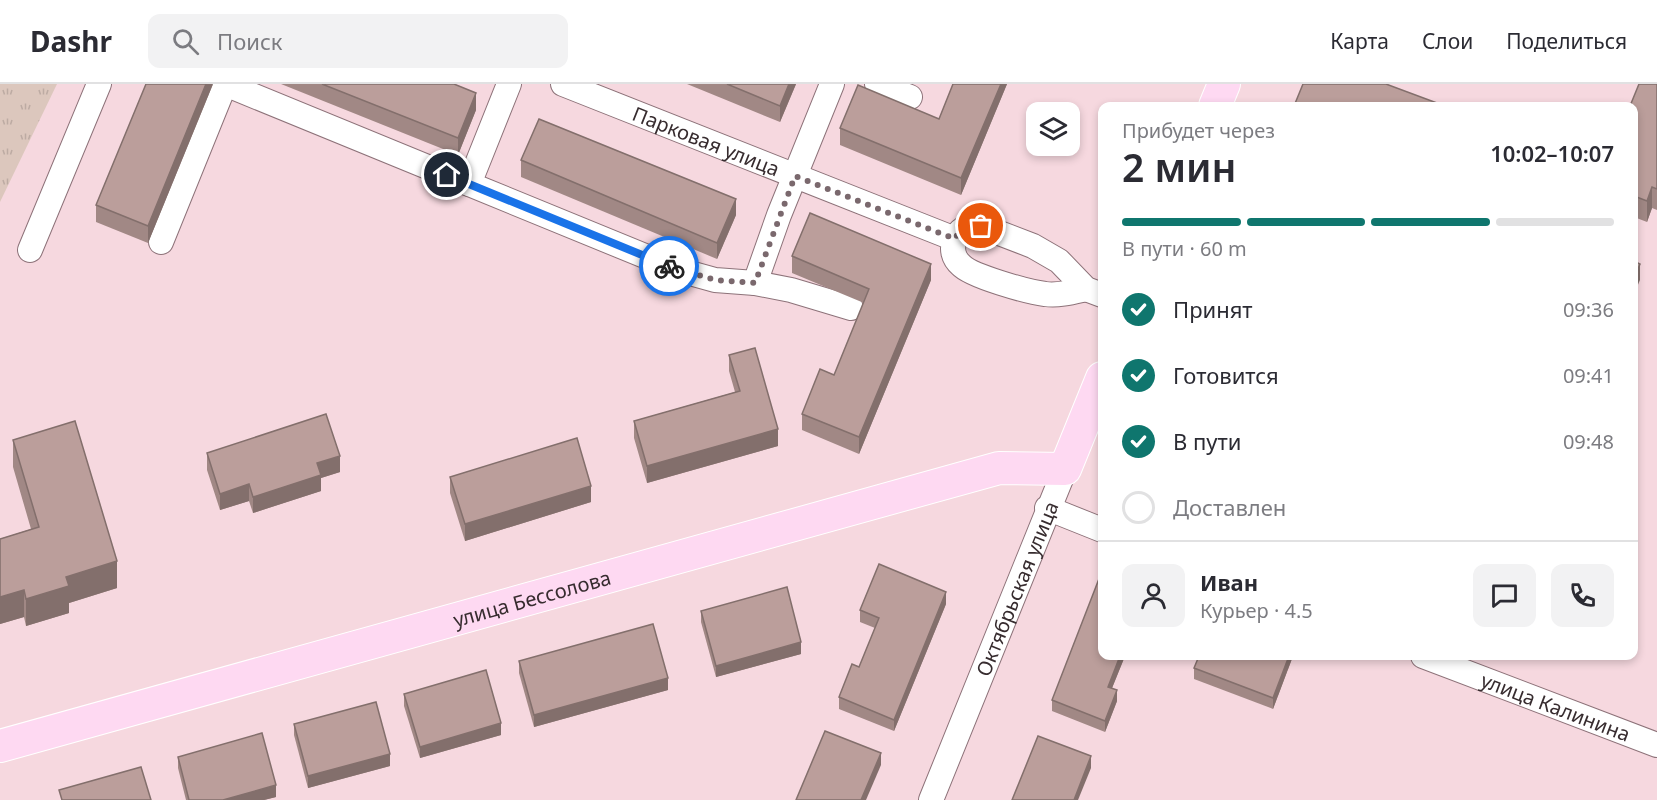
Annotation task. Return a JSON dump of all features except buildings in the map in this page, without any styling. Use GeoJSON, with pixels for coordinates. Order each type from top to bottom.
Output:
{"type":"FeatureCollection","features":[{"type":"Feature","properties":{"kind":"main road"},"geometry":{"type":"LineString","coordinates":[[1217,102],[1224,84]]}},
{"type":"Feature","properties":{"kind":"main road","name":"Октябрьская улица"},"geometry":{"type":"LineString","coordinates":[[1065,469],[1098,388]]}},
{"type":"Feature","properties":{"kind":"main road","name":"улица Бессолова"},"geometry":{"type":"LineString","coordinates":[[0,746],[999,468],[1065,469]]}},
{"type":"Feature","properties":{"kind":"street"},"geometry":{"type":"LineString","coordinates":[[30,250],[99,84]]}},
{"type":"Feature","properties":{"kind":"street"},"geometry":{"type":"LineString","coordinates":[[161,242],[225,84],[679,270],[715,280],[755,283],[791,290],[851,308]]}},
{"type":"Feature","properties":{"kind":"street"},"geometry":{"type":"LineString","coordinates":[[469,184],[509,84]]}},
{"type":"Feature","properties":{"kind":"street","name":"Парковая улица"},"geometry":{"type":"LineString","coordinates":[[563,84],[955,239]]}},
{"type":"Feature","properties":{"kind":"street"},"geometry":{"type":"LineString","coordinates":[[755,283],[832,84]]}},
{"type":"Feature","properties":{"kind":"street"},"geometry":{"type":"LineString","coordinates":[[877,84],[909,97]]}},
{"type":"Feature","properties":{"kind":"street"},"geometry":{"type":"LineString","coordinates":[[981,226],[1033,246],[1059,261],[1094,292],[1047,295],[1015,288],[963,268],[954,255],[955,239],[958,232],[965,227],[981,226]]}},
{"type":"Feature","properties":{"kind":"street","name":"Октябрьская улица"},"geometry":{"type":"LineString","coordinates":[[931,800],[1047,508],[1065,469]]}},
{"type":"Feature","properties":{"kind":"street"},"geometry":{"type":"LineString","coordinates":[[1047,508],[1098,528]]}},
{"type":"Feature","properties":{"kind":"street","name":"улица Калинина"},"geometry":{"type":"LineString","coordinates":[[1434,660],[1657,744]]}},
{"type":"Feature","properties":{"kind":"green space"},"geometry":{"type":"Polygon","coordinates":[[[0,84],[57,84],[0,202],[0,84]]]}},
{"type":"Feature","properties":{"kind":"way so far"},"geometry":{"type":"LineString","coordinates":[[669,266],[715,280],[755,283],[795,176],[955,239],[958,232],[965,227],[981,226]]}},
{"type":"Feature","properties":{"kind":"route"},"geometry":{"type":"LineString","coordinates":[[447,175],[669,266]]}}]}
